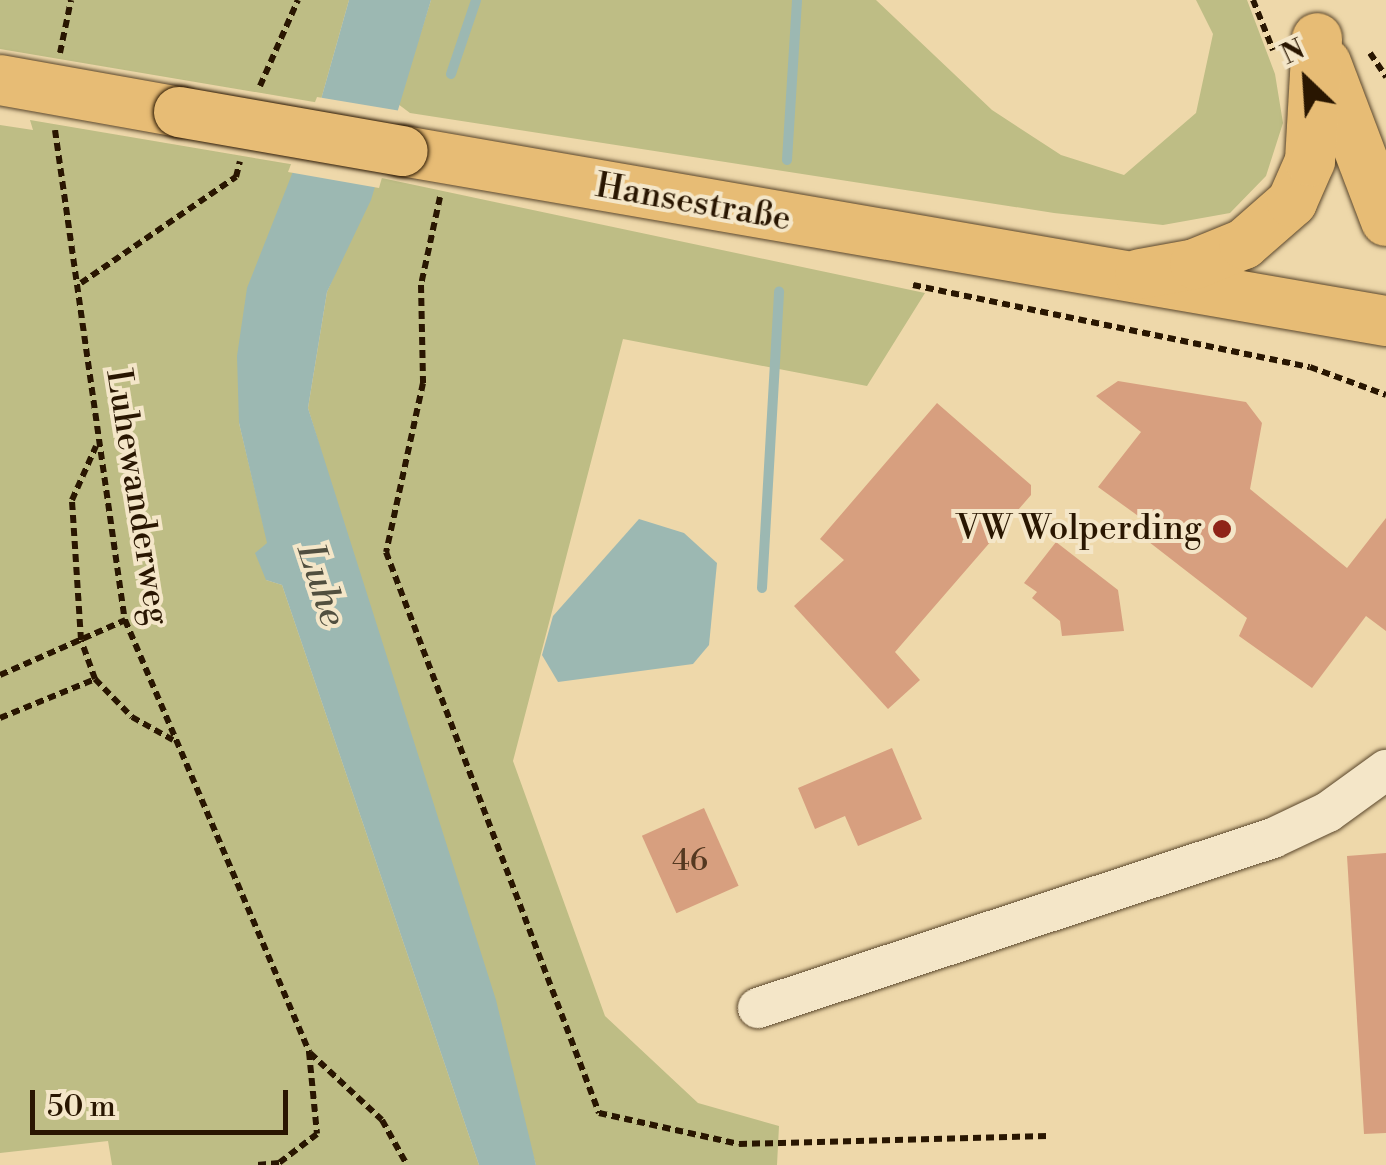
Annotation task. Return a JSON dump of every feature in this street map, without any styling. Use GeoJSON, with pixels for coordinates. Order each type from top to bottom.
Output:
{"type":"FeatureCollection","features":[{"type":"Feature","properties":{"kind":"main road"},"geometry":{"type":"LineString","coordinates":[[1308,17],[1386,135]]}},
{"type":"Feature","properties":{"kind":"main road"},"geometry":{"type":"LineString","coordinates":[[1308,17],[1386,221]]}},
{"type":"Feature","properties":{"kind":"main road"},"geometry":{"type":"LineString","coordinates":[[1111,279],[1195,264],[1244,244],[1292,202],[1310,161],[1308,17]]}},
{"type":"Feature","properties":{"kind":"main road","name":"Hansestraße"},"geometry":{"type":"LineString","coordinates":[[0,80],[1111,279],[1386,321]]}},
{"type":"Feature","properties":{"kind":"main road"},"geometry":{"type":"LineString","coordinates":[[1291,306],[1386,360]]}},
{"type":"Feature","properties":{"kind":"lane"},"geometry":{"type":"LineString","coordinates":[[758,1008],[1273,838],[1328,812],[1386,770]]}},
{"type":"Feature","properties":{"kind":"path"},"geometry":{"type":"LineString","coordinates":[[59,60],[72,0]]}},
{"type":"Feature","properties":{"kind":"path"},"geometry":{"type":"LineString","coordinates":[[266,64],[298,0]]}},
{"type":"Feature","properties":{"kind":"path","name":"Luhewanderweg"},"geometry":{"type":"LineString","coordinates":[[54,124],[81,283],[97,445],[126,620],[309,1052]]}},
{"type":"Feature","properties":{"kind":"path"},"geometry":{"type":"LineString","coordinates":[[81,283],[236,177]]}},
{"type":"Feature","properties":{"kind":"path"},"geometry":{"type":"LineString","coordinates":[[442,188],[421,285],[423,382],[386,552],[599,1113],[739,1144],[1048,1136]]}},
{"type":"Feature","properties":{"kind":"path"},"geometry":{"type":"LineString","coordinates":[[97,445],[72,500],[81,640],[96,679],[132,717],[174,740]]}},
{"type":"Feature","properties":{"kind":"path"},"geometry":{"type":"LineString","coordinates":[[0,675],[126,620]]}},
{"type":"Feature","properties":{"kind":"path"},"geometry":{"type":"LineString","coordinates":[[0,718],[96,679]]}},
{"type":"Feature","properties":{"kind":"path"},"geometry":{"type":"LineString","coordinates":[[254,1165],[279,1163],[318,1134],[309,1052]]}},
{"type":"Feature","properties":{"kind":"path"},"geometry":{"type":"LineString","coordinates":[[309,1052],[382,1120],[407,1165]]}},
{"type":"Feature","properties":{"kind":"shaded area"},"geometry":{"type":"Polygon","coordinates":[[[0,0],[349,0],[320,103],[0,49],[0,0]]]}},
{"type":"Feature","properties":{"kind":"shaded area"},"geometry":{"type":"Polygon","coordinates":[[[431,0],[876,0],[992,110],[1061,155],[1124,175],[1196,113],[1213,34],[1196,0],[1247,0],[1275,74],[1283,123],[1266,176],[1230,213],[1163,225],[1054,213],[410,113],[398,104],[431,0]]]}},
{"type":"Feature","properties":{"kind":"shaded area"},"geometry":{"type":"Polygon","coordinates":[[[30,120],[296,165],[239,423],[268,544],[266,580],[282,585],[479,1165],[112,1165],[108,1141],[0,1153],[0,125],[33,130],[30,120]]]}},
{"type":"Feature","properties":{"kind":"shaded area"},"geometry":{"type":"Polygon","coordinates":[[[377,177],[925,293],[867,386],[623,339],[513,761],[605,1016],[698,1103],[779,1126],[777,1165],[536,1165],[308,408],[327,292],[377,177]]]}},
{"type":"Feature","properties":{"kind":"water","name":"Luhe"},"geometry":{"type":"Polygon","coordinates":[[[349,0],[431,0],[371,200],[327,292],[308,408],[496,1000],[536,1165],[479,1165],[282,585],[266,580],[255,553],[267,543],[239,423],[237,356],[247,288],[320,103],[349,0]]]}},
{"type":"Feature","properties":{"kind":"water"},"geometry":{"type":"Polygon","coordinates":[[[639,519],[684,533],[717,563],[709,645],[693,664],[558,682],[542,655],[553,616],[639,519]]]}},
{"type":"Feature","properties":{"kind":"pier"},"geometry":{"type":"Polygon","coordinates":[[[317,97],[401,111],[379,188],[288,172],[317,97]]]}},
{"type":"Feature","properties":{"kind":"building","name":"VW Wolperding"},"geometry":{"type":"Polygon","coordinates":[[[1118,381],[1246,402],[1262,423],[1250,489],[1347,568],[1386,518],[1386,631],[1366,616],[1312,688],[1239,636],[1247,618],[1140,535],[1148,523],[1098,487],[1141,432],[1096,396],[1118,381]]]}},
{"type":"Feature","properties":{"kind":"building"},"geometry":{"type":"Polygon","coordinates":[[[937,403],[1031,485],[1031,495],[895,652],[920,680],[888,709],[794,606],[844,560],[820,539],[937,403]]]}},
{"type":"Feature","properties":{"kind":"building"},"geometry":{"type":"Polygon","coordinates":[[[1056,542],[1118,590],[1124,631],[1062,636],[1060,621],[1032,598],[1037,592],[1024,583],[1056,542]]]}},
{"type":"Feature","properties":{"kind":"building"},"geometry":{"type":"Polygon","coordinates":[[[892,748],[922,819],[858,846],[845,816],[815,829],[798,788],[892,748]]]}},
{"type":"Feature","properties":{"kind":"building"},"geometry":{"type":"Polygon","coordinates":[[[704,808],[739,886],[676,913],[642,836],[704,808]]]}},
{"type":"Feature","properties":{"kind":"building"},"geometry":{"type":"Polygon","coordinates":[[[1386,853],[1386,1133],[1364,1134],[1347,856],[1386,853]]]}},
{"type":"Feature","properties":{"kind":"waterway"},"geometry":{"type":"LineString","coordinates":[[451,74],[476,0]]}},
{"type":"Feature","properties":{"kind":"waterway"},"geometry":{"type":"LineString","coordinates":[[787,160],[797,0]]}},
{"type":"Feature","properties":{"kind":"waterway"},"geometry":{"type":"LineString","coordinates":[[762,588],[779,291]]}},
{"type":"Feature","properties":{"kind":"place","name":"VW Wolperding"},"geometry":{"type":"Point","coordinates":[1222,529]}}]}
